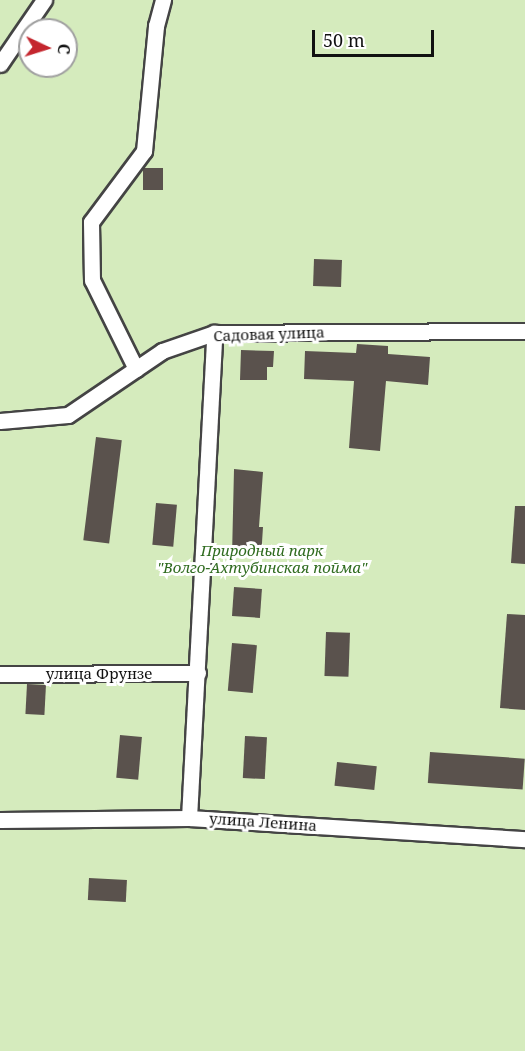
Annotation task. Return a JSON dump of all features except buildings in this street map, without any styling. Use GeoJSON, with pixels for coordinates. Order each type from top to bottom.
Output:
{"type":"FeatureCollection","features":[{"type":"Feature","properties":{"kind":"street"},"geometry":{"type":"LineString","coordinates":[[0,64],[44,0]]}},
{"type":"Feature","properties":{"kind":"street"},"geometry":{"type":"LineString","coordinates":[[136,369],[92,280],[91,222],[144,151],[156,26],[163,0]]}},
{"type":"Feature","properties":{"kind":"street","name":"Садовая улица"},"geometry":{"type":"LineString","coordinates":[[0,421],[68,415],[162,351],[214,333],[525,331]]}},
{"type":"Feature","properties":{"kind":"street"},"geometry":{"type":"LineString","coordinates":[[189,818],[214,333]]}},
{"type":"Feature","properties":{"kind":"street","name":"улица Фрунзе"},"geometry":{"type":"LineString","coordinates":[[0,674],[198,673]]}},
{"type":"Feature","properties":{"kind":"street","name":"улица Ленина"},"geometry":{"type":"LineString","coordinates":[[0,820],[189,818],[525,839]]}},
{"type":"Feature","properties":{"kind":"green space","name":"Природный парк \"Волго-Ахтубинская пойма\""},"geometry":{"type":"Polygon","coordinates":[[[0,0],[525,0],[525,1051],[0,1051],[0,0]]]}}]}
